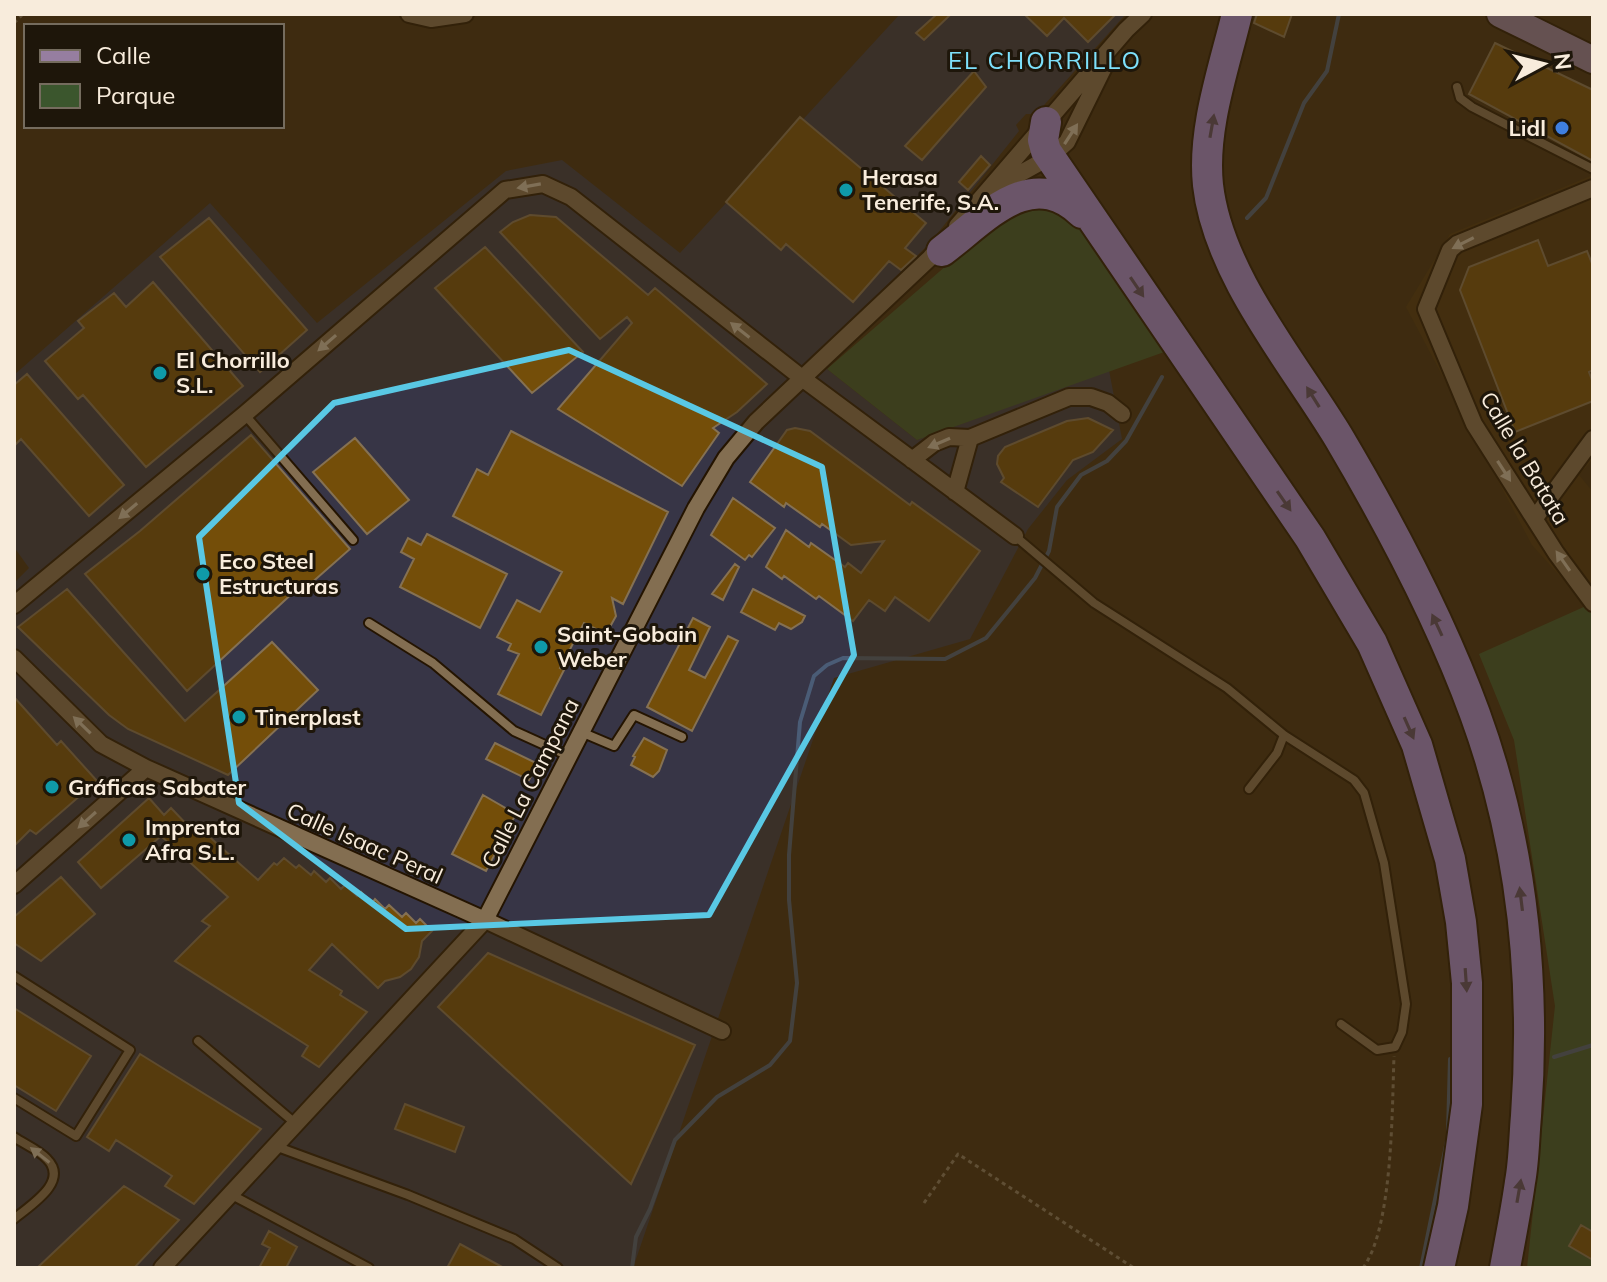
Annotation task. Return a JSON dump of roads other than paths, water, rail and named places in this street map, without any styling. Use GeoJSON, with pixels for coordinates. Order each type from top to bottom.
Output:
{"type":"FeatureCollection","features":[{"type":"Feature","properties":{"kind":"highway"},"geometry":{"type":"LineString","coordinates":[[1237,14],[1211,130],[1207,163],[1211,207],[1221,242],[1246,291],[1376,502],[1424,596],[1475,715],[1508,830],[1529,976],[1530,1061],[1521,1180],[1505,1268]]}},
{"type":"Feature","properties":{"kind":"highway"},"geometry":{"type":"LineString","coordinates":[[1046,122],[1043,140],[1050,157],[1310,538],[1372,643],[1417,745],[1450,859],[1467,983],[1467,1104],[1453,1206],[1439,1268]]}},
{"type":"Feature","properties":{"kind":"highway"},"geometry":{"type":"LineString","coordinates":[[936,255],[1002,204],[1034,193],[1052,194],[1071,203],[1092,222]]}},
{"type":"Feature","properties":{"kind":"main road"},"geometry":{"type":"LineString","coordinates":[[1500,14],[1593,60]]}},
{"type":"Feature","properties":{"kind":"street"},"geometry":{"type":"LineString","coordinates":[[409,14],[431,19],[465,14]]}},
{"type":"Feature","properties":{"kind":"street","name":"Calle La Campana"},"geometry":{"type":"LineString","coordinates":[[936,255],[1046,122],[1143,14]]}},
{"type":"Feature","properties":{"kind":"street","name":"Calle La Campana"},"geometry":{"type":"LineString","coordinates":[[162,1268],[485,920],[696,508],[726,458],[756,422],[936,255],[1012,178],[1050,157],[1067,142],[1093,85],[1126,30]]}},
{"type":"Feature","properties":{"kind":"street"},"geometry":{"type":"LineString","coordinates":[[14,605],[245,414],[505,190],[543,184],[571,197],[802,378],[1015,536]]}},
{"type":"Feature","properties":{"kind":"street","name":"Calle la Batata"},"geometry":{"type":"LineString","coordinates":[[1593,188],[1457,244],[1450,250],[1426,309],[1474,424],[1593,603]]}},
{"type":"Feature","properties":{"kind":"street"},"geometry":{"type":"LineString","coordinates":[[912,460],[934,443],[949,437],[970,438],[1069,397],[1091,397],[1108,403],[1122,414]]}},
{"type":"Feature","properties":{"kind":"street"},"geometry":{"type":"LineString","coordinates":[[955,492],[970,438]]}},
{"type":"Feature","properties":{"kind":"street"},"geometry":{"type":"LineString","coordinates":[[1535,518],[1593,439]]}},
{"type":"Feature","properties":{"kind":"street","name":"Calle Isaac Peral"},"geometry":{"type":"LineString","coordinates":[[14,658],[101,744],[146,768],[485,920],[722,1031]]}},
{"type":"Feature","properties":{"kind":"street"},"geometry":{"type":"LineString","coordinates":[[14,885],[146,768]]}},
{"type":"Feature","properties":{"kind":"lane"},"geometry":{"type":"LineString","coordinates":[[1457,87],[1460,98],[1472,107],[1593,169]]}},
{"type":"Feature","properties":{"kind":"lane"},"geometry":{"type":"LineString","coordinates":[[245,414],[353,540]]}},
{"type":"Feature","properties":{"kind":"lane"},"geometry":{"type":"LineString","coordinates":[[1015,536],[1094,603],[1227,688],[1284,735],[1354,780],[1364,793],[1384,863],[1406,1004],[1402,1032],[1395,1047],[1377,1050],[1341,1024]]}},
{"type":"Feature","properties":{"kind":"lane"},"geometry":{"type":"LineString","coordinates":[[369,623],[433,663],[514,731],[569,756]]}},
{"type":"Feature","properties":{"kind":"lane"},"geometry":{"type":"LineString","coordinates":[[581,732],[614,746],[634,715],[682,737]]}},
{"type":"Feature","properties":{"kind":"lane"},"geometry":{"type":"LineString","coordinates":[[1249,789],[1277,753],[1284,735]]}},
{"type":"Feature","properties":{"kind":"lane"},"geometry":{"type":"LineString","coordinates":[[14,976],[130,1050],[76,1136],[14,1098]]}},
{"type":"Feature","properties":{"kind":"lane"},"geometry":{"type":"LineString","coordinates":[[198,1041],[295,1123]]}},
{"type":"Feature","properties":{"kind":"lane"},"geometry":{"type":"LineString","coordinates":[[14,1137],[48,1159],[54,1169],[54,1179],[51,1187],[14,1219]]}},
{"type":"Feature","properties":{"kind":"lane"},"geometry":{"type":"LineString","coordinates":[[275,1146],[408,1195],[514,1239],[558,1268]]}},
{"type":"Feature","properties":{"kind":"lane"},"geometry":{"type":"LineString","coordinates":[[230,1194],[369,1268]]}},
{"type":"Feature","properties":{"kind":"waterway"},"geometry":{"type":"LineString","coordinates":[[1247,218],[1266,198],[1304,103],[1327,71],[1339,14]]}},
{"type":"Feature","properties":{"kind":"waterway"},"geometry":{"type":"LineString","coordinates":[[632,1268],[636,1237],[650,1209],[675,1140],[717,1097],[770,1065],[790,1041],[797,983],[789,900],[789,855],[800,722],[814,676],[827,665],[843,658],[945,659],[986,638],[1035,578],[1049,551],[1057,507],[1081,475],[1107,461],[1126,441],[1162,377]]}},
{"type":"Feature","properties":{"kind":"waterway"},"geometry":{"type":"LineString","coordinates":[[1554,1057],[1593,1045]]}},
{"type":"Feature","properties":{"kind":"waterway"},"geometry":{"type":"LineString","coordinates":[[1448,1132],[1450,1059]]}},
{"type":"Feature","properties":{"kind":"waterway"},"geometry":{"type":"LineString","coordinates":[[1421,1268],[1447,1141]]}},
{"type":"Feature","properties":{"kind":"place","name":"Lidl"},"geometry":{"type":"Point","coordinates":[1562,128]}},
{"type":"Feature","properties":{"kind":"place","name":"Herasa Tenerife, S.A."},"geometry":{"type":"Point","coordinates":[846,190]}},
{"type":"Feature","properties":{"kind":"place","name":"El Chorrillo S.L."},"geometry":{"type":"Point","coordinates":[160,373]}},
{"type":"Feature","properties":{"kind":"place","name":"Eco Steel Estructuras"},"geometry":{"type":"Point","coordinates":[203,574]}},
{"type":"Feature","properties":{"kind":"place","name":"Saint-Gobain Weber"},"geometry":{"type":"Point","coordinates":[541,647]}},
{"type":"Feature","properties":{"kind":"place","name":"Tinerplast"},"geometry":{"type":"Point","coordinates":[239,717]}},
{"type":"Feature","properties":{"kind":"place","name":"Gráficas Sabater"},"geometry":{"type":"Point","coordinates":[52,787]}},
{"type":"Feature","properties":{"kind":"place","name":"Imprenta Afra S.L."},"geometry":{"type":"Point","coordinates":[129,840]}},
{"type":"Feature","properties":{"kind":"district","name":"EL CHORRILLO"},"geometry":{"type":"Point","coordinates":[1045,61]}}]}
